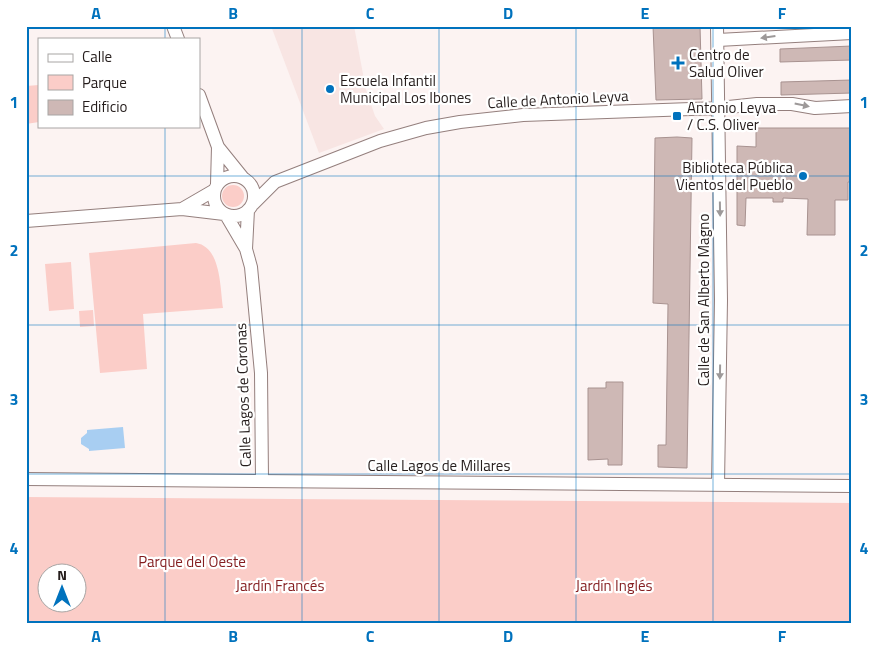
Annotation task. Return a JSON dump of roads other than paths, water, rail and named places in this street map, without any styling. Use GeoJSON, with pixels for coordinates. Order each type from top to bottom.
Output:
{"type":"FeatureCollection","features":[{"type":"Feature","properties":{"kind":"street"},"geometry":{"type":"LineString","coordinates":[[173,26],[178,38]]}},
{"type":"Feature","properties":{"kind":"street","name":"Calle de San Alberto Magno"},"geometry":{"type":"LineString","coordinates":[[717,26],[721,300],[718,484]]}},
{"type":"Feature","properties":{"kind":"street"},"geometry":{"type":"LineString","coordinates":[[718,40],[852,33]]}},
{"type":"Feature","properties":{"kind":"street"},"geometry":{"type":"LineString","coordinates":[[26,221],[182,209],[238,216],[250,207],[254,192],[218,147],[200,98]]}},
{"type":"Feature","properties":{"kind":"street","name":"Calle de Antonio Leyva"},"geometry":{"type":"LineString","coordinates":[[250,207],[275,182],[380,141],[426,128],[460,122],[523,115],[719,108],[787,103],[815,108],[852,106]]}},
{"type":"Feature","properties":{"kind":"street"},"geometry":{"type":"LineString","coordinates":[[218,147],[215,205],[225,215]]}},
{"type":"Feature","properties":{"kind":"street"},"geometry":{"type":"LineString","coordinates":[[182,209],[215,187],[226,177],[245,179]]}},
{"type":"Feature","properties":{"kind":"street","name":"Calle de Antonio Leyva"},"geometry":{"type":"LineString","coordinates":[[245,179],[275,182]]}},
{"type":"Feature","properties":{"kind":"street","name":"Calle Lagos de Coronas"},"geometry":{"type":"LineString","coordinates":[[250,207],[246,249],[252,276],[262,373],[262,480]]}},
{"type":"Feature","properties":{"kind":"street","name":"Calle Lagos de Coronas"},"geometry":{"type":"LineString","coordinates":[[225,215],[246,249]]}},
{"type":"Feature","properties":{"kind":"street","name":"Calle Lagos de Millares"},"geometry":{"type":"LineString","coordinates":[[26,479],[852,486]]}},
{"type":"Feature","properties":{"kind":"water"},"geometry":{"type":"Polygon","coordinates":[[[123,427],[125,448],[89,451],[89,449],[81,444],[81,438],[87,433],[87,430],[123,427]]]}},
{"type":"Feature","properties":{"kind":"place","name":"Centro de Salud Oliver"},"geometry":{"type":"Point","coordinates":[678,63]}},
{"type":"Feature","properties":{"kind":"place","name":"Escuela Infantil Municipal Los Ibones"},"geometry":{"type":"Point","coordinates":[330,89]}},
{"type":"Feature","properties":{"kind":"place","name":"Antonio Leyva / C.S. Oliver"},"geometry":{"type":"Point","coordinates":[677,116]}},
{"type":"Feature","properties":{"kind":"place","name":"Biblioteca Pública Vientos del Pueblo"},"geometry":{"type":"Point","coordinates":[803,176]}},
{"type":"Feature","properties":{"kind":"park label","name":"Parque del Oeste"},"geometry":{"type":"Point","coordinates":[192,561]}},
{"type":"Feature","properties":{"kind":"park label","name":"Jardín Francés"},"geometry":{"type":"Point","coordinates":[280,585]}},
{"type":"Feature","properties":{"kind":"park label","name":"Jardín Inglés"},"geometry":{"type":"Point","coordinates":[614,585]}}]}
